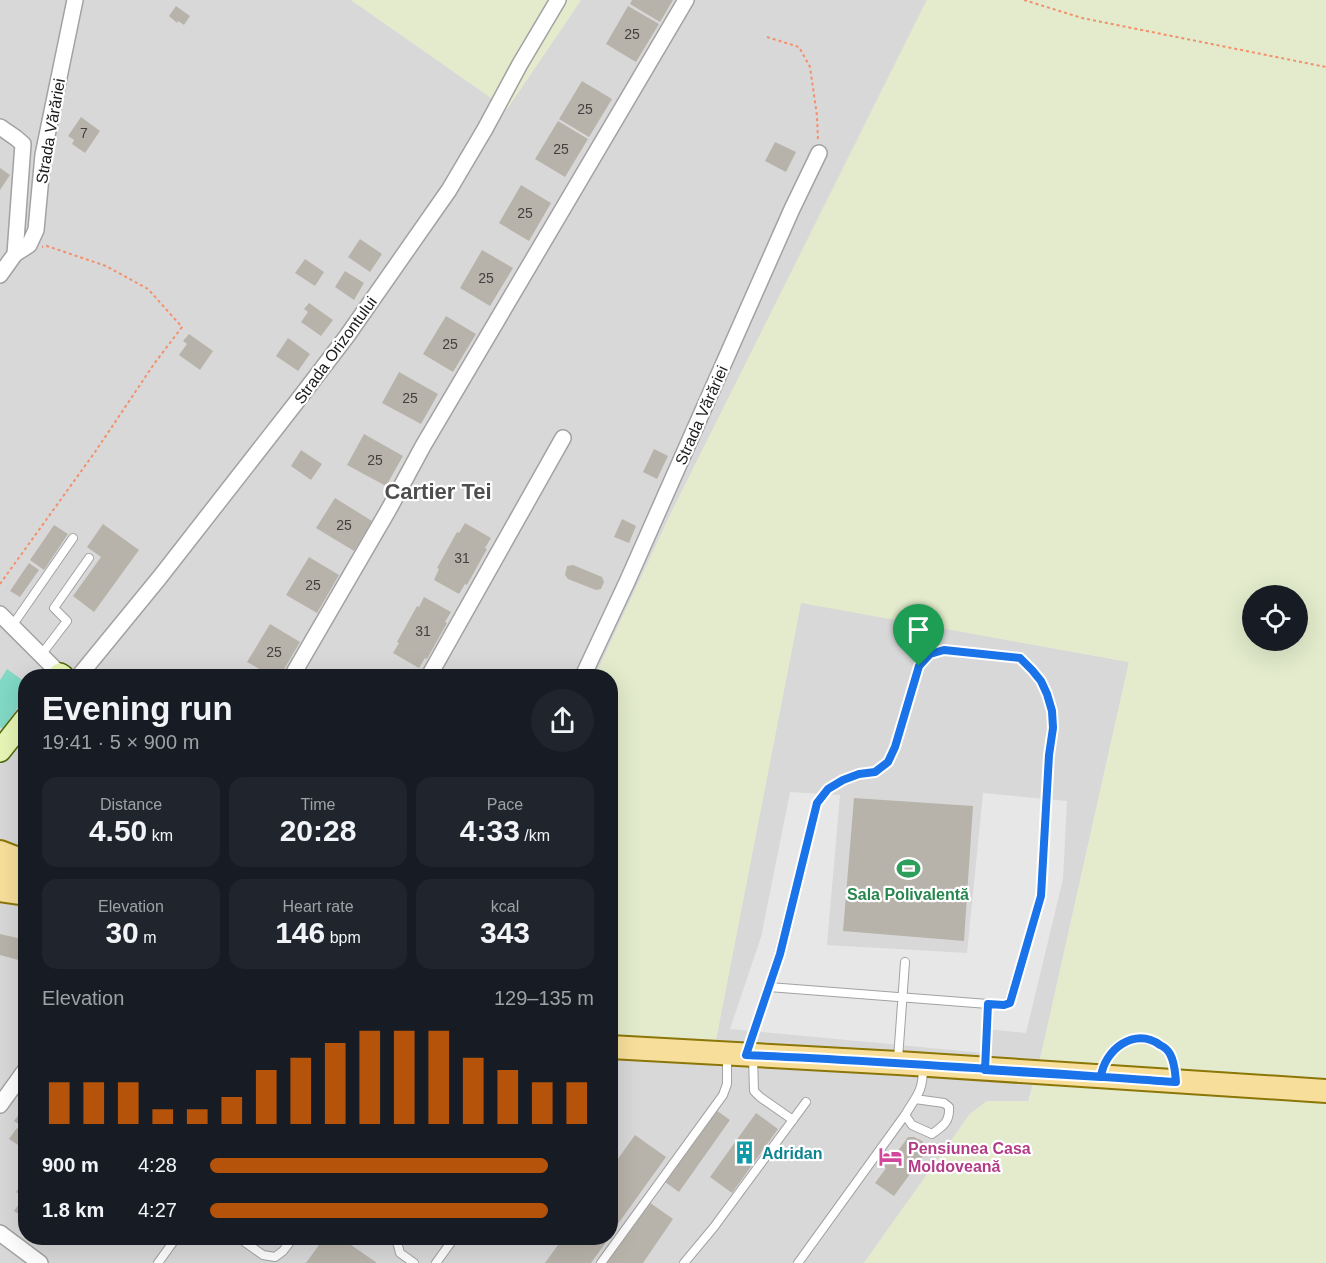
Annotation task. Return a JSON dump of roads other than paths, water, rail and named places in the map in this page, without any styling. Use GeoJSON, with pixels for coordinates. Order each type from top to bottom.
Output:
{"type":"FeatureCollection","features":[{"type":"Feature","properties":{"kind":"main road"},"geometry":{"type":"LineString","coordinates":[[0,852],[18,859]]}},
{"type":"Feature","properties":{"kind":"main road"},"geometry":{"type":"LineString","coordinates":[[0,872],[18,878]]}},
{"type":"Feature","properties":{"kind":"main road"},"geometry":{"type":"LineString","coordinates":[[0,890],[18,893]]}},
{"type":"Feature","properties":{"kind":"main road"},"geometry":{"type":"LineString","coordinates":[[618,1047],[1326,1091]]}},
{"type":"Feature","properties":{"kind":"street","name":"Strada Vărăriei"},"geometry":{"type":"LineString","coordinates":[[0,276],[15,254],[29,245],[36,230],[43,155],[75,0]]}},
{"type":"Feature","properties":{"kind":"street","name":"Strada Orizontului"},"geometry":{"type":"LineString","coordinates":[[72,669],[160,577],[346,336],[449,190],[485,129],[519,64],[558,0]]}},
{"type":"Feature","properties":{"kind":"street"},"geometry":{"type":"LineString","coordinates":[[296,669],[499,317],[686,0]]}},
{"type":"Feature","properties":{"kind":"street"},"geometry":{"type":"LineString","coordinates":[[0,127],[23,144],[15,254]]}},
{"type":"Feature","properties":{"kind":"street","name":"Strada Vărăriei"},"geometry":{"type":"LineString","coordinates":[[586,669],[819,153]]}},
{"type":"Feature","properties":{"kind":"street"},"geometry":{"type":"LineString","coordinates":[[433,669],[563,438]]}},
{"type":"Feature","properties":{"kind":"street"},"geometry":{"type":"LineString","coordinates":[[0,614],[57,669]]}},
{"type":"Feature","properties":{"kind":"street"},"geometry":{"type":"LineString","coordinates":[[0,752],[18,728]]}},
{"type":"Feature","properties":{"kind":"street"},"geometry":{"type":"LineString","coordinates":[[0,1106],[18,1081]]}},
{"type":"Feature","properties":{"kind":"street"},"geometry":{"type":"LineString","coordinates":[[0,1233],[40,1263]]}},
{"type":"Feature","properties":{"kind":"lane"},"geometry":{"type":"LineString","coordinates":[[12,626],[73,538]]}},
{"type":"Feature","properties":{"kind":"lane"},"geometry":{"type":"LineString","coordinates":[[41,654],[67,621],[54,608],[89,558]]}},
{"type":"Feature","properties":{"kind":"lane"},"geometry":{"type":"LineString","coordinates":[[618,1240],[723,1095],[742,1055],[780,954],[817,803],[828,789],[843,780],[859,774],[875,772],[888,762],[895,747],[919,666],[930,654],[944,650],[1020,658],[1041,681],[1052,711],[1053,728],[1049,755],[1041,896],[1010,1003],[988,1004],[769,987]]}},
{"type":"Feature","properties":{"kind":"lane"},"geometry":{"type":"LineString","coordinates":[[898,1063],[905,962]]}},
{"type":"Feature","properties":{"kind":"lane"},"geometry":{"type":"LineString","coordinates":[[985,1070],[988,1004]]}},
{"type":"Feature","properties":{"kind":"lane"},"geometry":{"type":"LineString","coordinates":[[1101,1077],[1111,1052],[1131,1039],[1142,1038],[1156,1042],[1169,1051],[1175,1065],[1176,1082]]}},
{"type":"Feature","properties":{"kind":"lane"},"geometry":{"type":"LineString","coordinates":[[742,1055],[754,1091],[759,1097],[793,1120]]}},
{"type":"Feature","properties":{"kind":"lane"},"geometry":{"type":"LineString","coordinates":[[798,1263],[905,1115],[920,1091],[923,1082],[923,1065]]}},
{"type":"Feature","properties":{"kind":"lane"},"geometry":{"type":"LineString","coordinates":[[905,1115],[912,1125],[932,1134],[947,1121],[950,1114],[949,1107],[944,1103],[915,1099]]}},
{"type":"Feature","properties":{"kind":"lane"},"geometry":{"type":"LineString","coordinates":[[684,1263],[714,1227],[806,1102]]}},
{"type":"Feature","properties":{"kind":"lane"},"geometry":{"type":"LineString","coordinates":[[158,1263],[171,1245]]}},
{"type":"Feature","properties":{"kind":"lane"},"geometry":{"type":"LineString","coordinates":[[249,1245],[263,1255],[275,1257],[288,1245]]}},
{"type":"Feature","properties":{"kind":"lane"},"geometry":{"type":"LineString","coordinates":[[398,1245],[400,1253],[414,1263]]}},
{"type":"Feature","properties":{"kind":"lane"},"geometry":{"type":"LineString","coordinates":[[436,1263],[449,1245]]}},
{"type":"Feature","properties":{"kind":"lane"},"geometry":{"type":"LineString","coordinates":[[601,1263],[614,1245]]}},
{"type":"Feature","properties":{"kind":"place","name":"Sala Polivalentă"},"geometry":{"type":"Point","coordinates":[908,869]}},
{"type":"Feature","properties":{"kind":"place","name":"Adridan"},"geometry":{"type":"Point","coordinates":[744,1153]}},
{"type":"Feature","properties":{"kind":"place","name":"Pensiunea Casa Moldoveană"},"geometry":{"type":"Point","coordinates":[890,1157]}},
{"type":"Feature","properties":{"kind":"district","name":"Cartier Tei"},"geometry":{"type":"Point","coordinates":[438,491]}}]}
